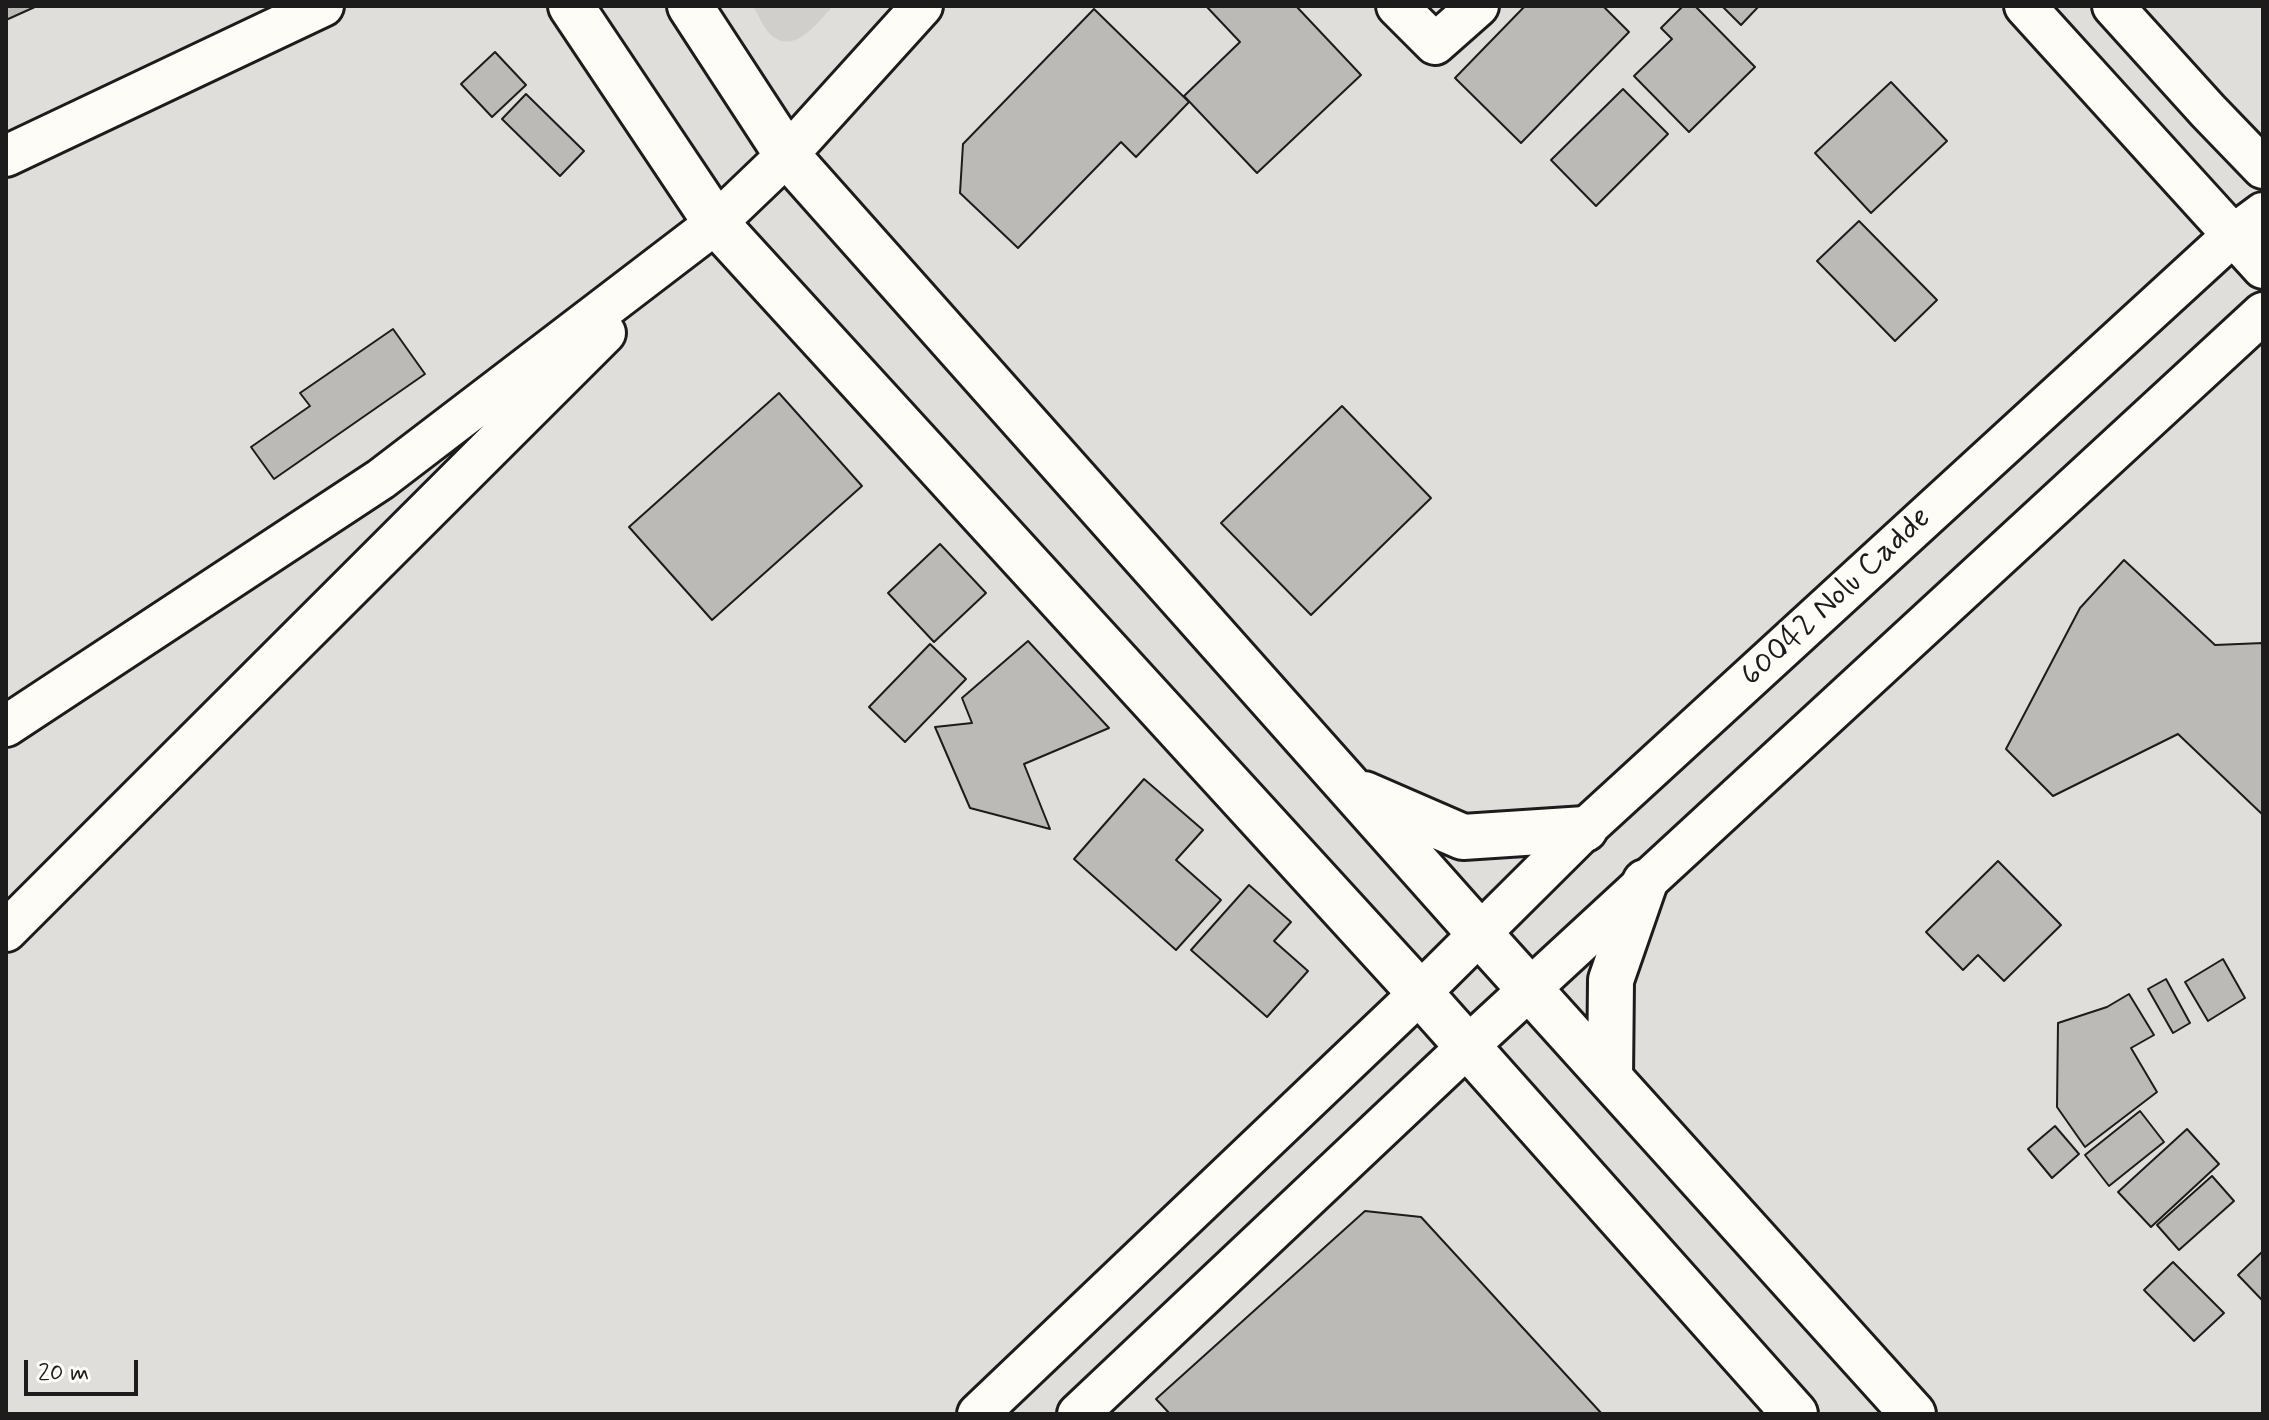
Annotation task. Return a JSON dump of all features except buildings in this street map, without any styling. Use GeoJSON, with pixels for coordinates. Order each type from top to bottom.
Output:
{"type":"FeatureCollection","features":[{"type":"Feature","properties":{"kind":"main road"},"geometry":{"type":"LineString","coordinates":[[571,6],[716,223],[1420,993],[1795,1414]]}},
{"type":"Feature","properties":{"kind":"main road"},"geometry":{"type":"LineString","coordinates":[[690,6],[787,155],[1913,1414]]}},
{"type":"Feature","properties":{"kind":"main road"},"geometry":{"type":"LineString","coordinates":[[1351,788],[1463,837],[1585,829]]}},
{"type":"Feature","properties":{"kind":"main road"},"geometry":{"type":"LineString","coordinates":[[1610,1078],[1611,980],[1645,882]]}},
{"type":"Feature","properties":{"kind":"street"},"geometry":{"type":"LineString","coordinates":[[6,156],[323,6]]}},
{"type":"Feature","properties":{"kind":"street"},"geometry":{"type":"LineString","coordinates":[[6,931],[787,155],[922,6]]}},
{"type":"Feature","properties":{"kind":"street"},"geometry":{"type":"LineString","coordinates":[[1397,6],[1435,44],[1478,6]]}},
{"type":"Feature","properties":{"kind":"street"},"geometry":{"type":"LineString","coordinates":[[2025,6],[2248,225],[2263,268]]}},
{"type":"Feature","properties":{"kind":"street"},"geometry":{"type":"LineString","coordinates":[[2113,6],[2263,168]]}},
{"type":"Feature","properties":{"kind":"street"},"geometry":{"type":"LineString","coordinates":[[2208,111],[2263,134]]}},
{"type":"Feature","properties":{"kind":"street"},"geometry":{"type":"LineString","coordinates":[[6,726],[381,479],[716,223]]}},
{"type":"Feature","properties":{"kind":"street","name":"60042 Nolu Cadde"},"geometry":{"type":"LineString","coordinates":[[978,1414],[1420,993],[1585,829],[2248,225]]}},
{"type":"Feature","properties":{"kind":"street"},"geometry":{"type":"LineString","coordinates":[[1078,1414],[1468,1046],[2263,313]]}},
{"type":"Feature","properties":{"kind":"shaded area"},"geometry":{"type":"Polygon","coordinates":[[[6,6],[2263,6],[2263,1414],[6,1414],[6,6]]]}},
{"type":"Feature","properties":{"kind":"shaded area"},"geometry":{"type":"Polygon","coordinates":[[[753,6],[833,6],[805,35],[788,42],[770,34],[753,6]]]}}]}
